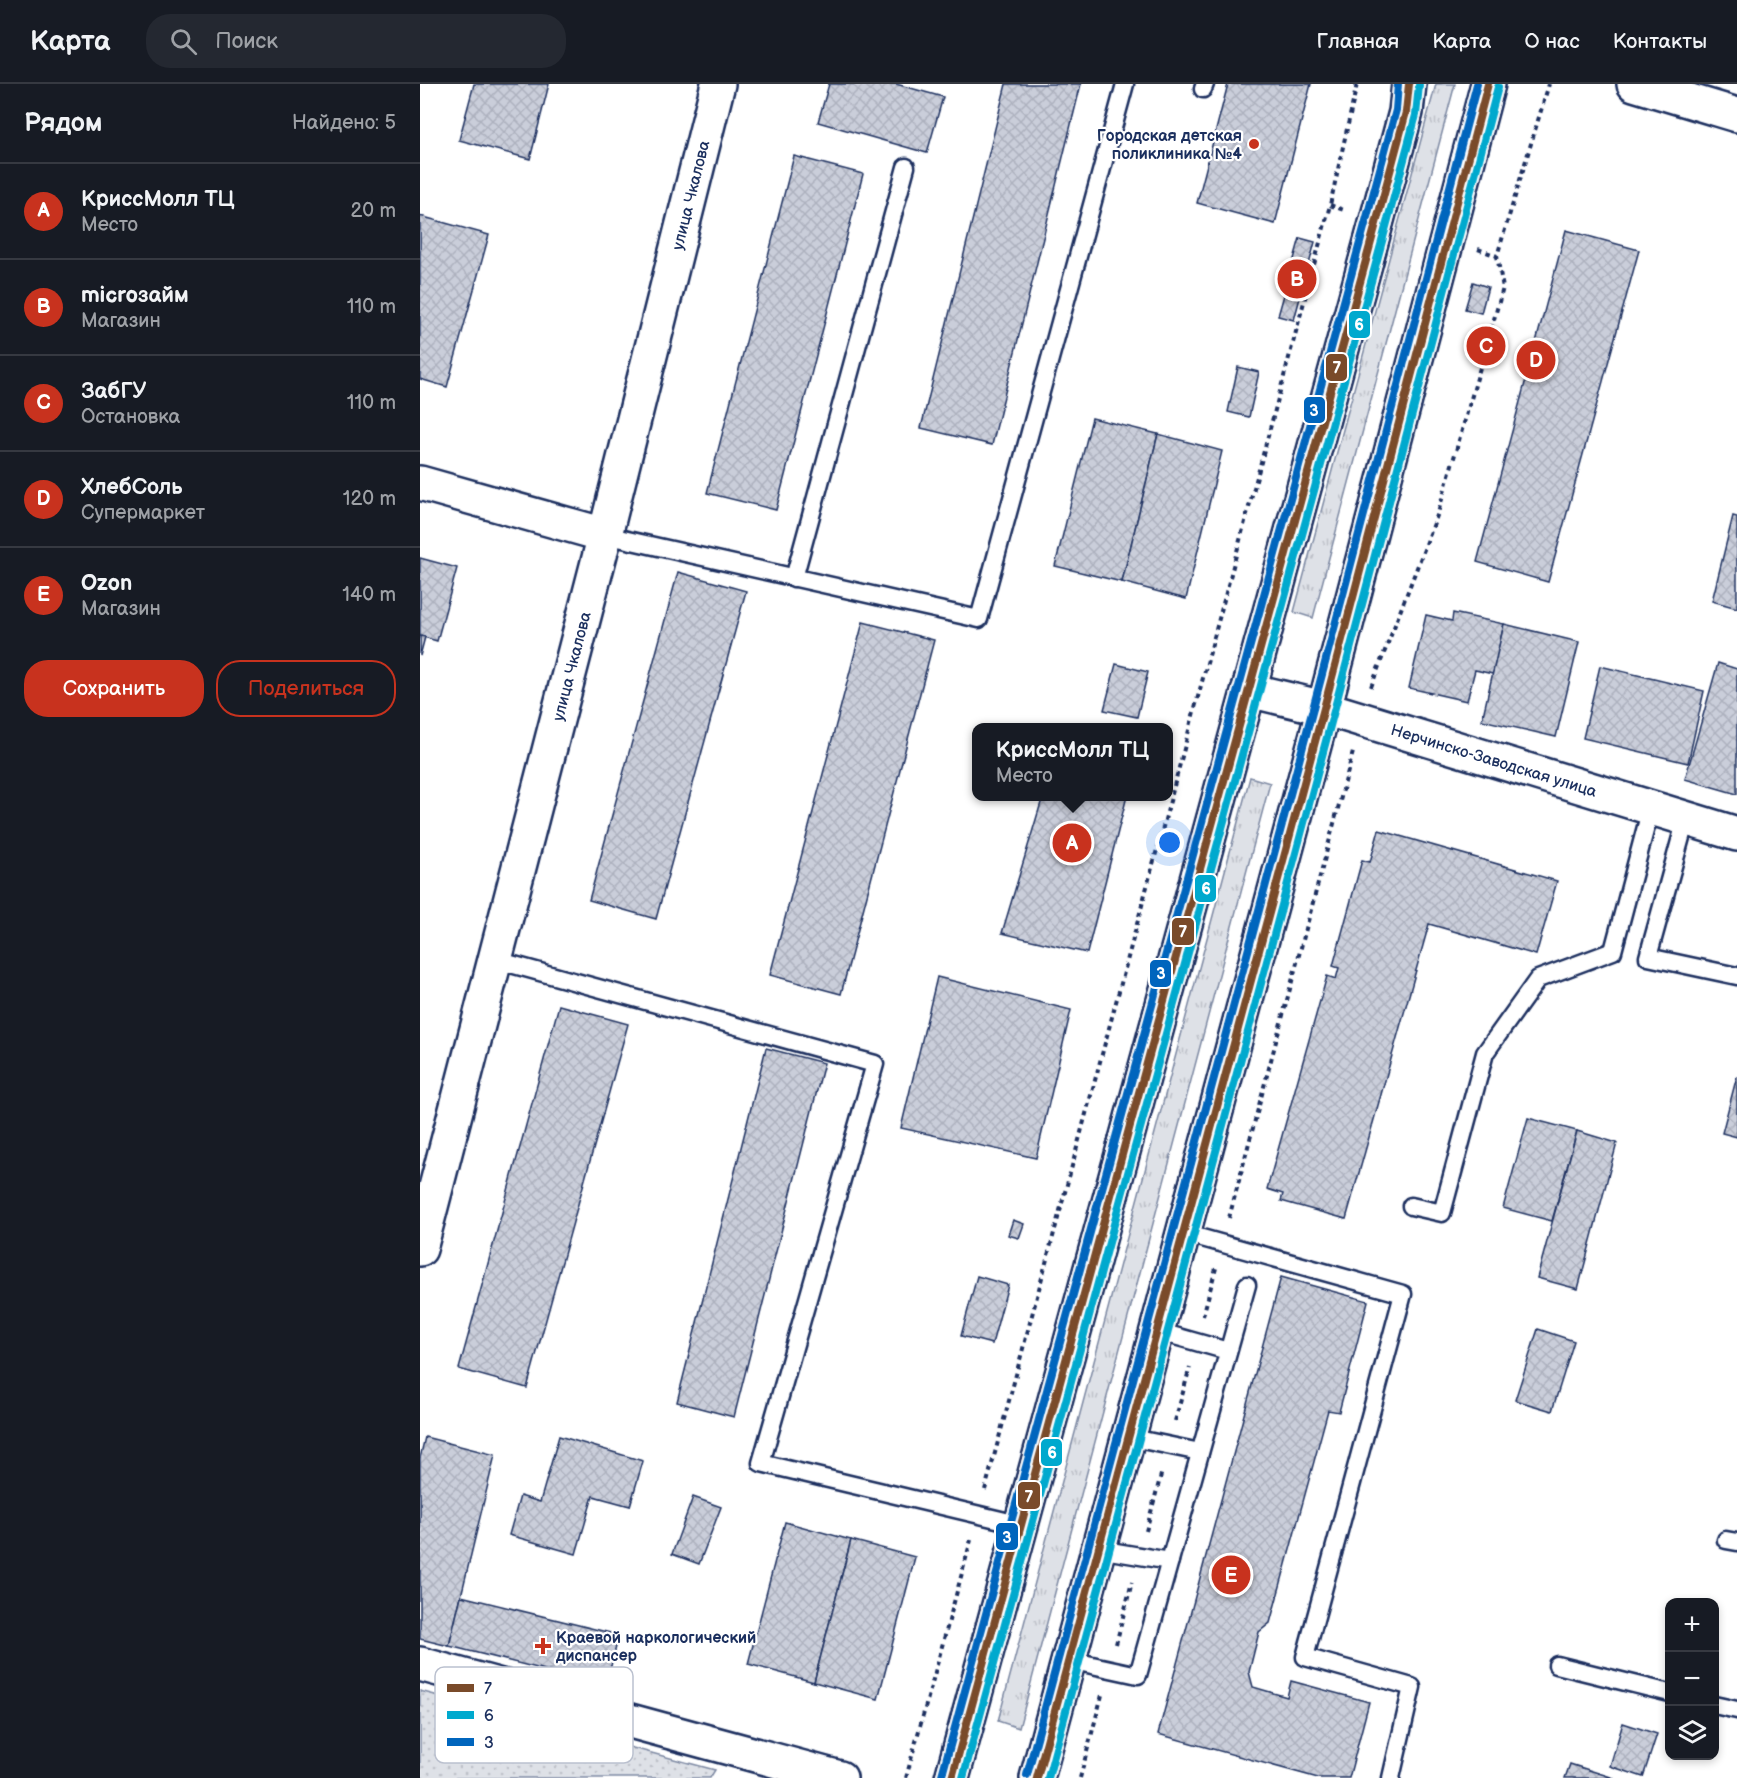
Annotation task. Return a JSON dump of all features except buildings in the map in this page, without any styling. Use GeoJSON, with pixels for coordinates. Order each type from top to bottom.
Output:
{"type":"FeatureCollection","features":[{"type":"Feature","properties":{"kind":"main road","name":"улица Чкалова"},"geometry":{"type":"LineString","coordinates":[[420,1249],[605,535],[718,84]]}},
{"type":"Feature","properties":{"kind":"main road"},"geometry":{"type":"LineString","coordinates":[[952,1778],[1403,123],[1409,84]]}},
{"type":"Feature","properties":{"kind":"main road"},"geometry":{"type":"LineString","coordinates":[[1037,1778],[1324,708],[1488,84]]}},
{"type":"Feature","properties":{"kind":"main road"},"geometry":{"type":"LineString","coordinates":[[1634,84],[1737,115]]}},
{"type":"Feature","properties":{"kind":"main road"},"geometry":{"type":"LineString","coordinates":[[420,483],[605,535]]}},
{"type":"Feature","properties":{"kind":"main road","name":"Нерчинско-Заводская улица"},"geometry":{"type":"LineString","coordinates":[[1249,690],[1324,708],[1737,834]]}},
{"type":"Feature","properties":{"kind":"main road"},"geometry":{"type":"LineString","coordinates":[[420,1664],[435,1668]]}},
{"type":"Feature","properties":{"kind":"main road"},"geometry":{"type":"LineString","coordinates":[[633,1722],[840,1778]]}},
{"type":"Feature","properties":{"kind":"lane"},"geometry":{"type":"LineString","coordinates":[[605,535],[979,619],[1125,84]]}},
{"type":"Feature","properties":{"kind":"lane"},"geometry":{"type":"LineString","coordinates":[[794,578],[906,167]]}},
{"type":"Feature","properties":{"kind":"lane"},"geometry":{"type":"LineString","coordinates":[[1412,1206],[1442,1213],[1485,1053],[1538,979],[1613,951],[1652,808]]}},
{"type":"Feature","properties":{"kind":"lane"},"geometry":{"type":"LineString","coordinates":[[1686,819],[1648,957],[1737,976]]}},
{"type":"Feature","properties":{"kind":"lane"},"geometry":{"type":"LineString","coordinates":[[496,960],[875,1064],[761,1463],[1022,1525]]}},
{"type":"Feature","properties":{"kind":"lane"},"geometry":{"type":"LineString","coordinates":[[1184,1233],[1403,1294],[1305,1657],[1412,1687],[1390,1778]]}},
{"type":"Feature","properties":{"kind":"lane"},"geometry":{"type":"LineString","coordinates":[[1069,1660],[1138,1675],[1247,1285]]}},
{"type":"Feature","properties":{"kind":"lane"},"geometry":{"type":"LineString","coordinates":[[1157,1330],[1228,1351]]}},
{"type":"Feature","properties":{"kind":"lane"},"geometry":{"type":"LineString","coordinates":[[1128,1437],[1200,1452]]}},
{"type":"Feature","properties":{"kind":"lane"},"geometry":{"type":"LineString","coordinates":[[1098,1549],[1170,1561]]}},
{"type":"Feature","properties":{"kind":"lane"},"geometry":{"type":"LineString","coordinates":[[1557,1665],[1665,1692]]}},
{"type":"Feature","properties":{"kind":"lane"},"geometry":{"type":"LineString","coordinates":[[1719,1706],[1737,1710]]}},
{"type":"Feature","properties":{"kind":"path"},"geometry":{"type":"LineString","coordinates":[[1173,789],[1330,205],[1357,84]]}},
{"type":"Feature","properties":{"kind":"path"},"geometry":{"type":"LineString","coordinates":[[1080,1778],[1361,719],[1376,672],[1441,502],[1503,288],[1497,256],[1549,84]]}},
{"type":"Feature","properties":{"kind":"path"},"geometry":{"type":"LineString","coordinates":[[906,1778],[1170,801]]}},
{"type":"Feature","properties":{"kind":"green space"},"geometry":{"type":"Polygon","coordinates":[[[1436,84],[1455,84],[1313,618],[1294,612],[1436,84]]]}},
{"type":"Feature","properties":{"kind":"green space"},"geometry":{"type":"Polygon","coordinates":[[[1250,777],[1270,783],[1019,1728],[998,1721],[1250,777]]]}},
{"type":"Feature","properties":{"kind":"green space"},"geometry":{"type":"Polygon","coordinates":[[[420,1691],[435,1695],[435,1763],[633,1763],[633,1748],[715,1770],[710,1778],[420,1778],[420,1691]]]}},
{"type":"Feature","properties":{"kind":"transit line","name":"3"},"geometry":{"type":"LineString","coordinates":[[942,1775],[1396,110],[1398,84]]}},
{"type":"Feature","properties":{"kind":"transit line","name":"7"},"geometry":{"type":"LineString","coordinates":[[952,1778],[1377,220],[1406,112],[1409,84]]}},
{"type":"Feature","properties":{"kind":"transit line","name":"3"},"geometry":{"type":"LineString","coordinates":[[1027,1775],[1314,705],[1477,84]]}},
{"type":"Feature","properties":{"kind":"transit line","name":"7"},"geometry":{"type":"LineString","coordinates":[[1037,1778],[1324,708],[1488,84]]}},
{"type":"Feature","properties":{"kind":"transit line","name":"6"},"geometry":{"type":"LineString","coordinates":[[963,1778],[1387,223],[1416,115],[1419,85]]}},
{"type":"Feature","properties":{"kind":"transit line","name":"6"},"geometry":{"type":"LineString","coordinates":[[1048,1778],[1334,711],[1498,87]]}},
{"type":"Feature","properties":{"kind":"place","name":"Городская детская поликлиника №4"},"geometry":{"type":"Point","coordinates":[1254,144]}},
{"type":"Feature","properties":{"kind":"place","name":"microзайм"},"geometry":{"type":"Point","coordinates":[1297,279]}},
{"type":"Feature","properties":{"kind":"place","name":"ЗабГУ"},"geometry":{"type":"Point","coordinates":[1486,346]}},
{"type":"Feature","properties":{"kind":"place","name":"ХлебСоль"},"geometry":{"type":"Point","coordinates":[1536,360]}},
{"type":"Feature","properties":{"kind":"place","name":"КриссМолл ТЦ"},"geometry":{"type":"Point","coordinates":[1072,843]}},
{"type":"Feature","properties":{"kind":"place","name":"Ozon"},"geometry":{"type":"Point","coordinates":[1231,1575]}},
{"type":"Feature","properties":{"kind":"place","name":"Краевой наркологический диспансер"},"geometry":{"type":"Point","coordinates":[543,1646]}}]}
